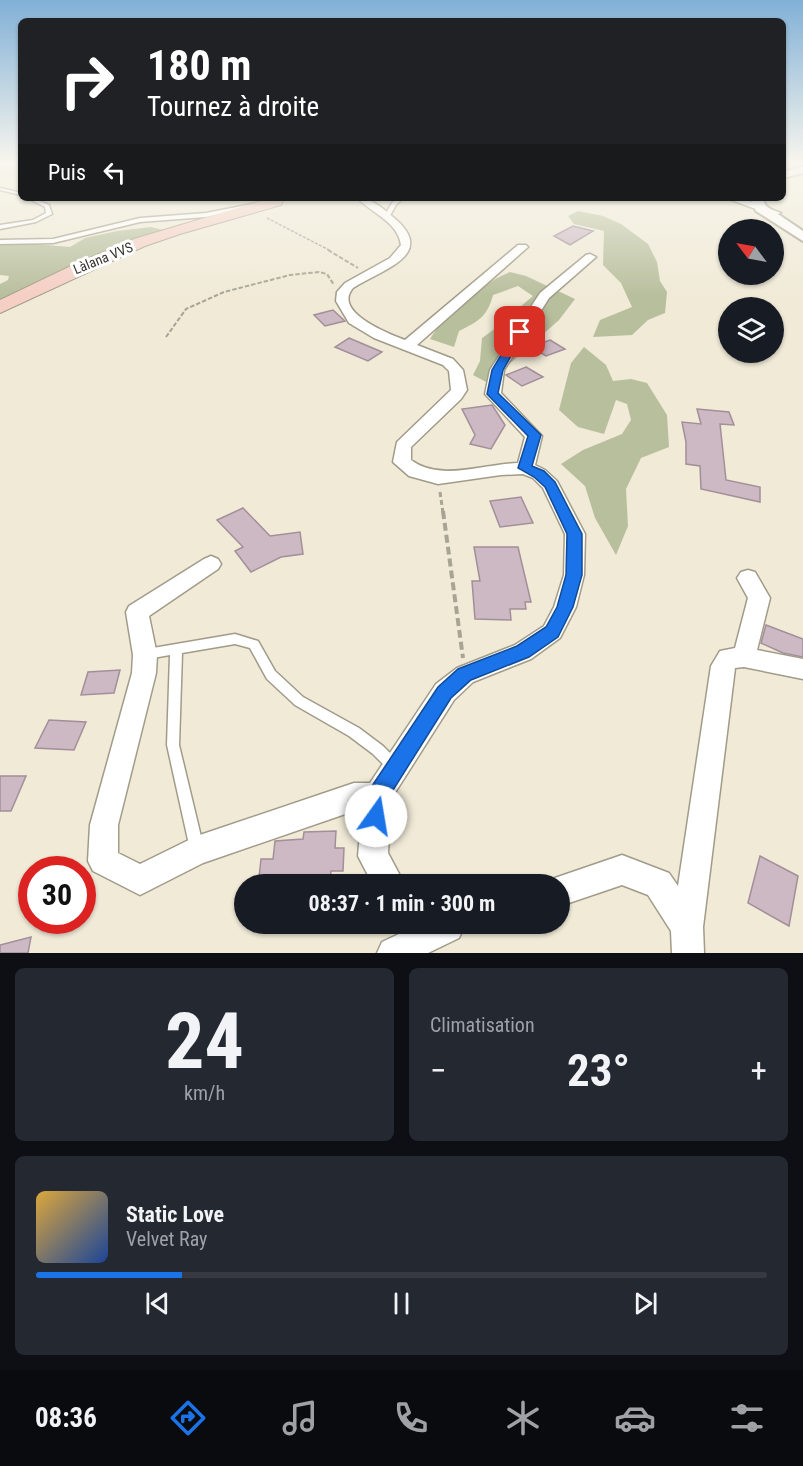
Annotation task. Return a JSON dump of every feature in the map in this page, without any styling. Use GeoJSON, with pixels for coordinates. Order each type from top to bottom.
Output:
{"type":"FeatureCollection","features":[{"type":"Feature","properties":{"kind":"main road","name":"Làlana VVS"},"geometry":{"type":"LineString","coordinates":[[0,307],[86,263],[163,234],[260,207]]}},
{"type":"Feature","properties":{"kind":"street"},"geometry":{"type":"LineString","coordinates":[[373,207],[404,233],[407,242],[406,249],[396,259],[354,282],[343,291],[342,301],[354,320],[379,335],[448,362],[456,370],[459,390],[453,399],[403,446],[402,462],[415,472],[438,478],[525,468],[539,474],[550,485],[575,534],[574,575],[565,607],[552,632],[523,652],[465,675],[445,692],[377,796],[374,856],[384,874]]}},
{"type":"Feature","properties":{"kind":"street"},"geometry":{"type":"LineString","coordinates":[[765,207],[803,237]]}},
{"type":"Feature","properties":{"kind":"street"},"geometry":{"type":"LineString","coordinates":[[767,207],[803,231]]}},
{"type":"Feature","properties":{"kind":"street"},"geometry":{"type":"LineString","coordinates":[[407,346],[522,247]]}},
{"type":"Feature","properties":{"kind":"street"},"geometry":{"type":"LineString","coordinates":[[525,468],[534,435],[492,394],[497,370],[544,296],[590,257]]}},
{"type":"Feature","properties":{"kind":"street"},"geometry":{"type":"LineString","coordinates":[[211,564],[137,612],[145,655],[144,673],[104,825],[103,861],[140,880],[197,851],[354,797],[377,796]]}},
{"type":"Feature","properties":{"kind":"street"},"geometry":{"type":"LineString","coordinates":[[744,657],[759,598],[748,578]]}},
{"type":"Feature","properties":{"kind":"street"},"geometry":{"type":"LineString","coordinates":[[687,940],[723,666],[728,658],[744,657],[803,669]]}},
{"type":"Feature","properties":{"kind":"street"},"geometry":{"type":"LineString","coordinates":[[570,888],[622,870],[658,884],[687,940]]}},
{"type":"Feature","properties":{"kind":"street"},"geometry":{"type":"LineString","coordinates":[[393,953],[430,934]]}},
{"type":"Feature","properties":{"kind":"lane"},"geometry":{"type":"LineString","coordinates":[[0,227],[34,221],[49,214],[48,207]]}},
{"type":"Feature","properties":{"kind":"lane"},"geometry":{"type":"LineString","coordinates":[[0,242],[53,241],[140,220],[206,214],[235,207]]}},
{"type":"Feature","properties":{"kind":"lane"},"geometry":{"type":"LineString","coordinates":[[386,218],[392,207]]}},
{"type":"Feature","properties":{"kind":"lane"},"geometry":{"type":"LineString","coordinates":[[145,655],[235,639],[254,644],[271,675],[299,701],[354,732],[378,750],[396,768]]}},
{"type":"Feature","properties":{"kind":"lane"},"geometry":{"type":"LineString","coordinates":[[176,649],[173,745],[197,851]]}},
{"type":"Feature","properties":{"kind":"path"},"geometry":{"type":"LineString","coordinates":[[253,210],[351,261],[363,273]]}},
{"type":"Feature","properties":{"kind":"path"},"geometry":{"type":"LineString","coordinates":[[166,337],[186,309],[198,306],[215,296],[264,280],[316,271],[327,274],[334,284],[333,300],[340,309],[350,313]]}},
{"type":"Feature","properties":{"kind":"path"},"geometry":{"type":"LineString","coordinates":[[438,478],[465,675]]}},
{"type":"Feature","properties":{"kind":"green space"},"geometry":{"type":"Polygon","coordinates":[[[578,211],[603,216],[621,224],[648,244],[657,262],[660,281],[667,292],[665,313],[648,320],[632,335],[593,337],[600,320],[632,307],[621,283],[603,265],[604,231],[574,224],[568,216],[578,211]]]}},
{"type":"Feature","properties":{"kind":"green space"},"geometry":{"type":"Polygon","coordinates":[[[151,227],[167,231],[0,304],[0,284],[8,280],[9,276],[0,275],[0,245],[22,243],[70,247],[85,238],[151,227]]]}},
{"type":"Feature","properties":{"kind":"green space"},"geometry":{"type":"Polygon","coordinates":[[[510,272],[526,276],[575,299],[559,320],[488,383],[473,375],[480,361],[482,338],[533,296],[518,286],[493,295],[481,318],[459,331],[454,347],[430,339],[446,317],[465,299],[510,272]]]}},
{"type":"Feature","properties":{"kind":"green space"},"geometry":{"type":"Polygon","coordinates":[[[584,347],[606,365],[613,381],[631,379],[647,383],[667,415],[669,447],[641,458],[626,489],[628,526],[616,555],[595,518],[585,486],[561,464],[583,450],[622,434],[631,420],[627,404],[616,400],[604,434],[578,427],[559,410],[571,363],[584,347]]]}},
{"type":"Feature","properties":{"kind":"building"},"geometry":{"type":"Polygon","coordinates":[[[573,226],[593,231],[570,245],[554,236],[573,226]]]}},
{"type":"Feature","properties":{"kind":"building"},"geometry":{"type":"Polygon","coordinates":[[[333,310],[345,321],[325,326],[314,315],[333,310]]]}},
{"type":"Feature","properties":{"kind":"building"},"geometry":{"type":"Polygon","coordinates":[[[349,338],[382,352],[368,361],[335,347],[349,338]]]}},
{"type":"Feature","properties":{"kind":"building"},"geometry":{"type":"Polygon","coordinates":[[[550,340],[565,349],[546,356],[531,347],[550,340]]]}},
{"type":"Feature","properties":{"kind":"building"},"geometry":{"type":"Polygon","coordinates":[[[526,367],[543,377],[522,386],[506,375],[526,367]]]}},
{"type":"Feature","properties":{"kind":"building"},"geometry":{"type":"Polygon","coordinates":[[[492,405],[505,425],[491,449],[470,444],[475,435],[462,409],[492,405]]]}},
{"type":"Feature","properties":{"kind":"building"},"geometry":{"type":"Polygon","coordinates":[[[697,409],[729,412],[734,425],[720,424],[726,480],[760,487],[760,502],[701,489],[700,466],[686,464],[686,442],[682,422],[701,424],[697,409]]]}},
{"type":"Feature","properties":{"kind":"building"},"geometry":{"type":"Polygon","coordinates":[[[521,497],[533,523],[500,527],[490,501],[521,497]]]}},
{"type":"Feature","properties":{"kind":"building"},"geometry":{"type":"Polygon","coordinates":[[[243,508],[270,536],[300,532],[303,554],[281,557],[251,572],[235,551],[243,547],[217,520],[243,508]]]}},
{"type":"Feature","properties":{"kind":"building"},"geometry":{"type":"Polygon","coordinates":[[[474,547],[518,547],[531,602],[525,602],[526,609],[510,609],[511,620],[475,619],[472,581],[480,581],[474,547]]]}},
{"type":"Feature","properties":{"kind":"building"},"geometry":{"type":"Polygon","coordinates":[[[766,625],[803,639],[803,657],[783,653],[761,643],[766,625]]]}},
{"type":"Feature","properties":{"kind":"building"},"geometry":{"type":"Polygon","coordinates":[[[120,670],[114,693],[81,695],[88,672],[120,670]]]}},
{"type":"Feature","properties":{"kind":"building"},"geometry":{"type":"Polygon","coordinates":[[[49,720],[86,722],[74,750],[35,748],[49,720]]]}},
{"type":"Feature","properties":{"kind":"building"},"geometry":{"type":"Polygon","coordinates":[[[0,776],[26,776],[11,811],[0,811],[0,776]]]}},
{"type":"Feature","properties":{"kind":"building"},"geometry":{"type":"Polygon","coordinates":[[[336,831],[335,848],[344,848],[343,871],[331,871],[331,874],[259,874],[261,859],[273,859],[275,841],[303,839],[304,832],[336,831]]]}},
{"type":"Feature","properties":{"kind":"building"},"geometry":{"type":"Polygon","coordinates":[[[760,856],[798,876],[789,926],[748,903],[760,856]]]}},
{"type":"Feature","properties":{"kind":"building"},"geometry":{"type":"Polygon","coordinates":[[[31,937],[28,953],[0,953],[0,945],[31,937]]]}},
{"type":"Feature","properties":{"kind":"route"},"geometry":{"type":"LineString","coordinates":[[376,816],[377,796],[445,692],[465,675],[523,652],[552,632],[565,607],[574,575],[575,534],[550,485],[539,474],[525,468],[534,435],[492,394],[497,370],[520,332]]}}]}
